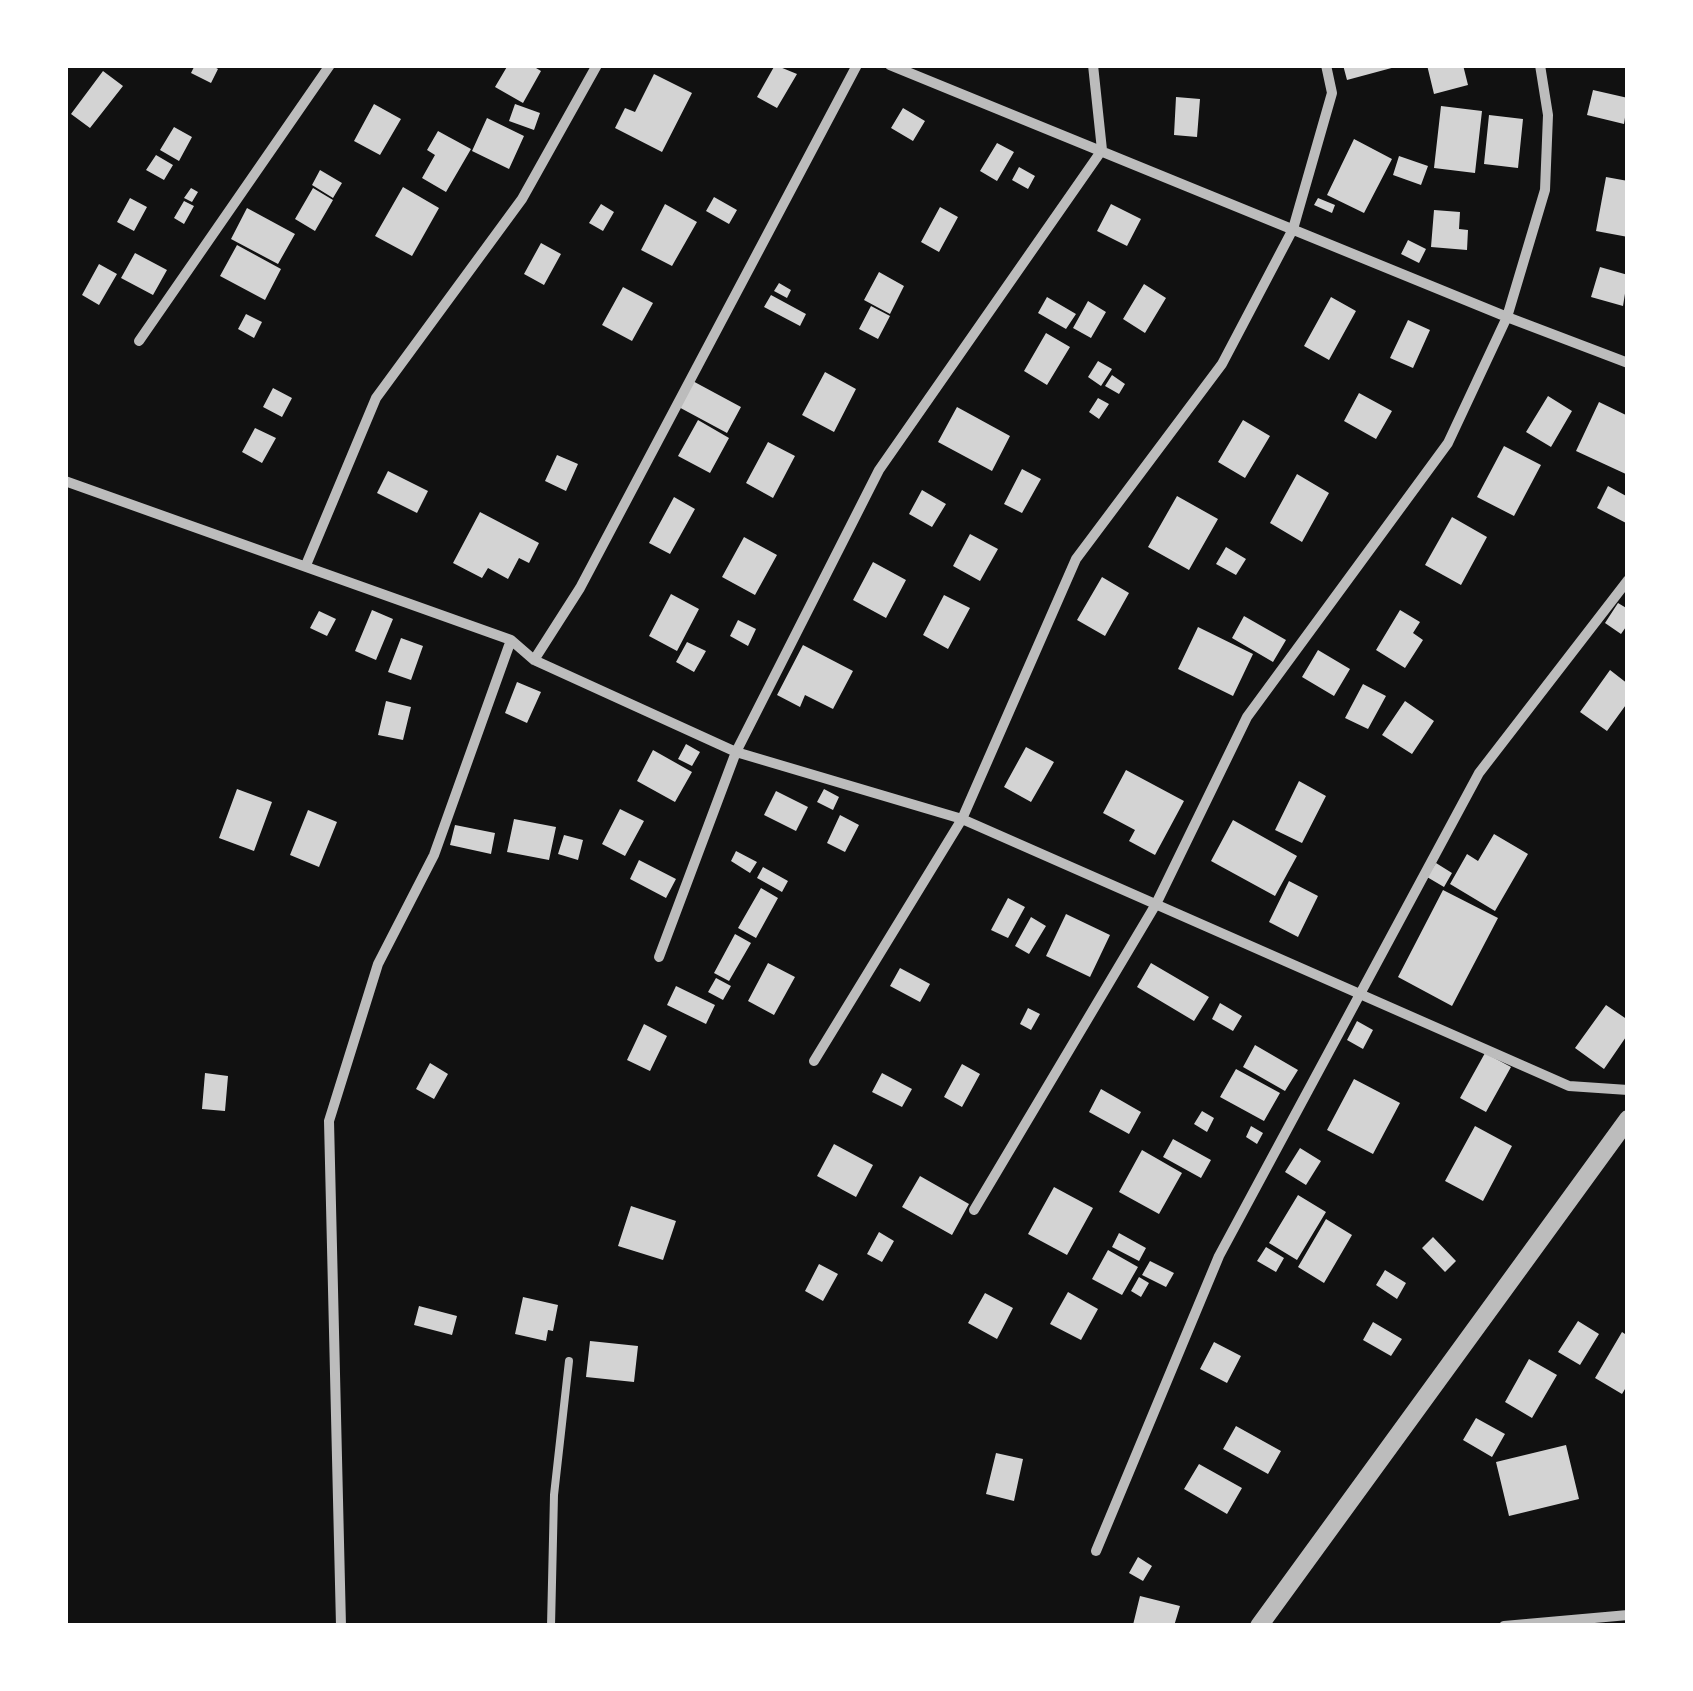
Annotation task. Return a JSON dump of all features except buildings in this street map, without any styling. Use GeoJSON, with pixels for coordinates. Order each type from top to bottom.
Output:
{"type":"FeatureCollection","features":[{"type":"Feature","properties":{"kind":"street"},"geometry":{"type":"LineString","coordinates":[[139,341],[330,65]]}},
{"type":"Feature","properties":{"kind":"street"},"geometry":{"type":"LineString","coordinates":[[306,565],[376,398],[522,199],[597,65]]}},
{"type":"Feature","properties":{"kind":"street"},"geometry":{"type":"LineString","coordinates":[[534,660],[580,588],[857,65]]}},
{"type":"Feature","properties":{"kind":"street"},"geometry":{"type":"LineString","coordinates":[[890,65],[1628,364]]}},
{"type":"Feature","properties":{"kind":"street"},"geometry":{"type":"LineString","coordinates":[[659,958],[736,752],[880,470],[1102,150],[1092,65]]}},
{"type":"Feature","properties":{"kind":"street"},"geometry":{"type":"LineString","coordinates":[[814,1061],[962,819],[1076,558],[1222,364],[1293,229],[1332,93],[1326,65]]}},
{"type":"Feature","properties":{"kind":"street"},"geometry":{"type":"LineString","coordinates":[[974,1210],[1156,904],[1246,717],[1448,444],[1506,317],[1545,190],[1548,115],[1540,65]]}},
{"type":"Feature","properties":{"kind":"street"},"geometry":{"type":"LineString","coordinates":[[65,481],[510,640],[534,660],[736,752],[962,819],[1569,1086],[1628,1090]]}},
{"type":"Feature","properties":{"kind":"street"},"geometry":{"type":"LineString","coordinates":[[1096,1551],[1219,1256],[1478,773],[1628,580]]}},
{"type":"Feature","properties":{"kind":"street"},"geometry":{"type":"LineString","coordinates":[[340,1626],[330,1121],[378,964],[434,855],[510,640]]}},
{"type":"Feature","properties":{"kind":"street"},"geometry":{"type":"LineString","coordinates":[[1259,1626],[1628,1118]]}},
{"type":"Feature","properties":{"kind":"street"},"geometry":{"type":"LineString","coordinates":[[1504,1626],[1628,1615]]}},
{"type":"Feature","properties":{"kind":"lane"},"geometry":{"type":"LineString","coordinates":[[551,1626],[554,1495],[568,1361]]}}]}
